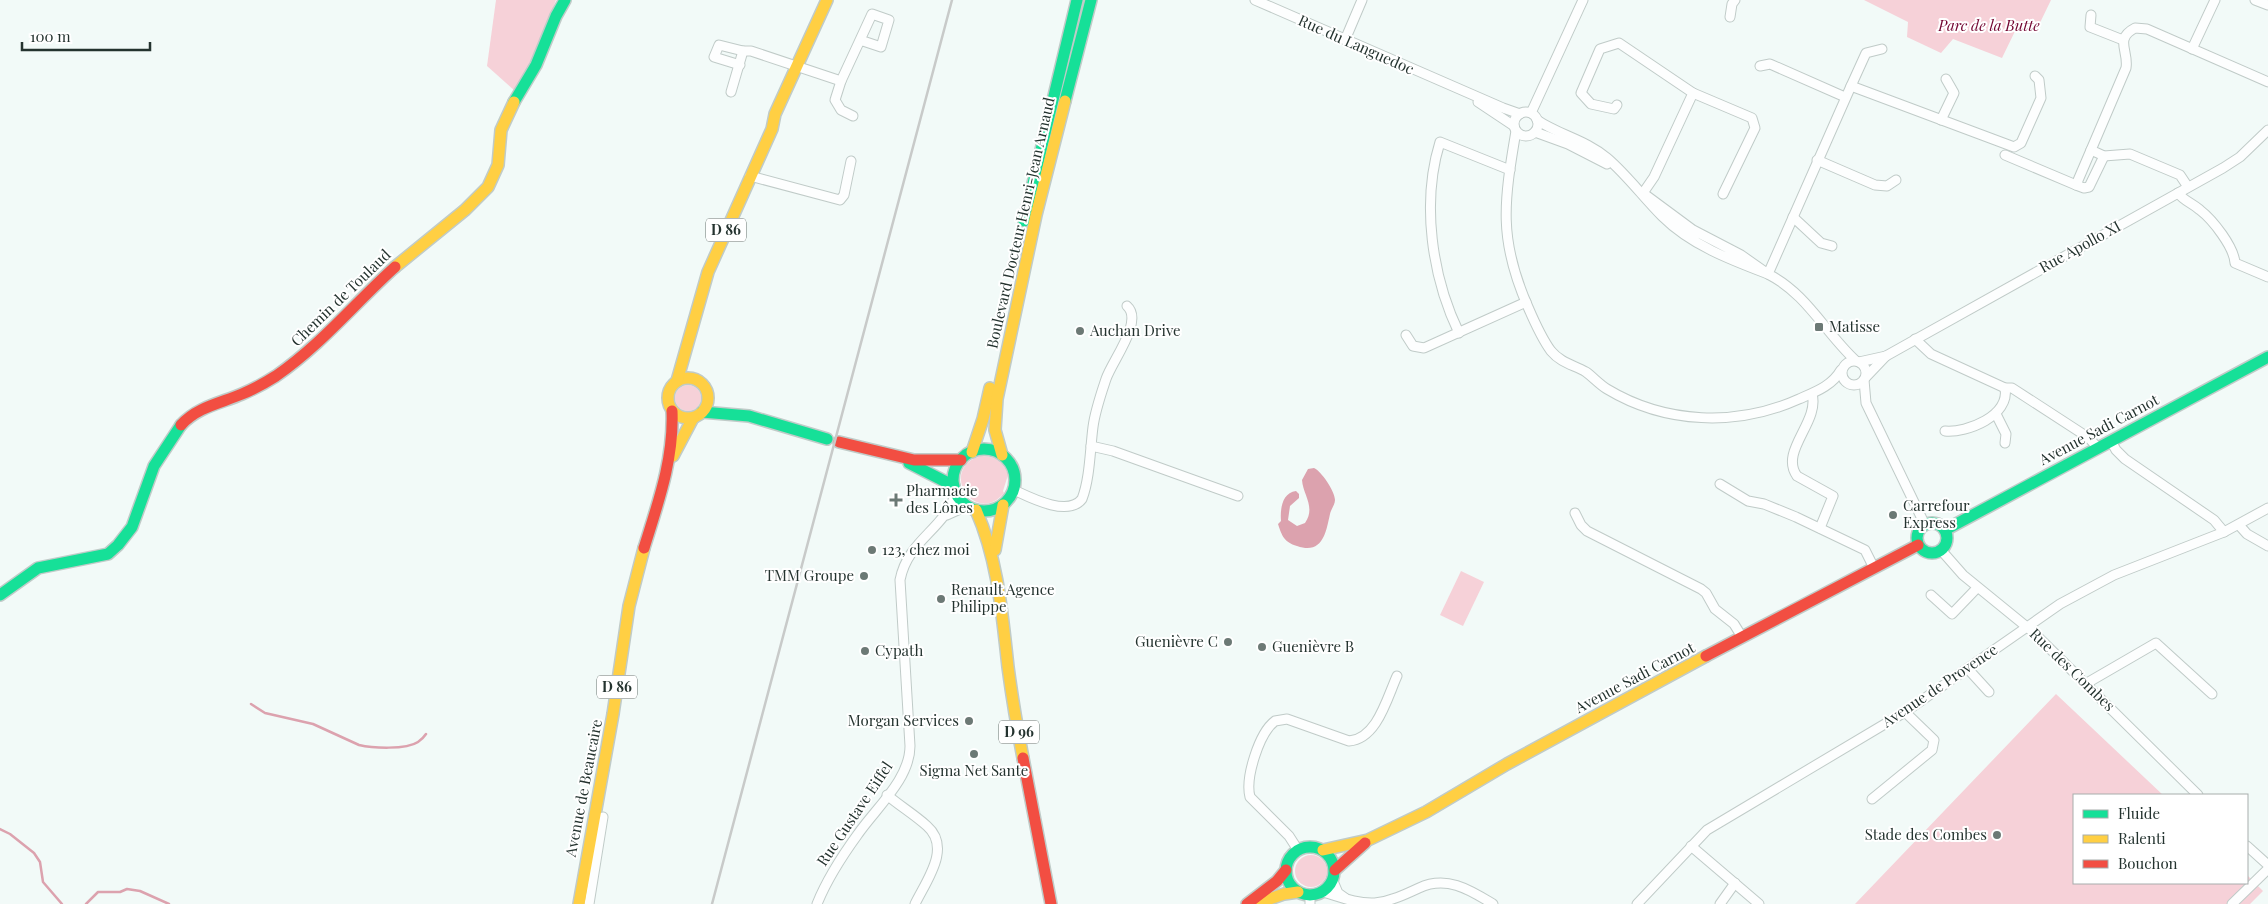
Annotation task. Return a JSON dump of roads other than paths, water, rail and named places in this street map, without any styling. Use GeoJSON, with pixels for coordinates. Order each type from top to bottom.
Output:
{"type":"FeatureCollection","features":[{"type":"Feature","properties":{"kind":"main road","name":"Chemin de Toulaud"},"geometry":{"type":"LineString","coordinates":[[0,595],[38,568],[108,554],[118,547],[127,536],[138,514],[151,472],[184,422],[206,406],[246,392],[280,373],[314,349],[370,289],[424,242],[456,218],[485,191],[494,175],[500,156],[501,129],[506,117],[537,64],[557,12],[565,0]]}},
{"type":"Feature","properties":{"kind":"main road","name":"D 86"},"geometry":{"type":"LineString","coordinates":[[677,381],[691,336],[700,295],[710,267],[772,129],[782,117],[826,0]]}},
{"type":"Feature","properties":{"kind":"main road","name":"D 86"},"geometry":{"type":"LineString","coordinates":[[799,69],[825,20],[831,0]]}},
{"type":"Feature","properties":{"kind":"main road","name":"Boulevard Docteur Henri-Jean Arnaud"},"geometry":{"type":"LineString","coordinates":[[972,452],[983,419],[1026,213],[1077,0]]}},
{"type":"Feature","properties":{"kind":"main road","name":"Boulevard Docteur Henri-Jean Arnaud"},"geometry":{"type":"LineString","coordinates":[[1002,454],[995,430],[997,399],[1036,215],[1091,0]]}},
{"type":"Feature","properties":{"kind":"main road","name":"D 86"},"geometry":{"type":"LineString","coordinates":[[691,336],[694,367],[698,381]]}},
{"type":"Feature","properties":{"kind":"main road","name":"Avenue Sadi Carnot"},"geometry":{"type":"LineString","coordinates":[[1945,530],[2268,357]]}},
{"type":"Feature","properties":{"kind":"main road"},"geometry":{"type":"LineString","coordinates":[[698,415],[707,404],[707,394],[702,384],[691,378],[677,381],[670,388],[667,398],[672,412],[682,417],[725,412],[827,439]]}},
{"type":"Feature","properties":{"kind":"main road"},"geometry":{"type":"LineString","coordinates":[[707,394],[744,416]]}},
{"type":"Feature","properties":{"kind":"main road","name":"Avenue de Beaucaire"},"geometry":{"type":"LineString","coordinates":[[579,904],[594,810],[613,713],[632,591],[665,473],[672,439],[672,412]]}},
{"type":"Feature","properties":{"kind":"main road","name":"Avenue de Beaucaire"},"geometry":{"type":"LineString","coordinates":[[665,473],[698,415]]}},
{"type":"Feature","properties":{"kind":"main road"},"geometry":{"type":"LineString","coordinates":[[839,442],[894,457],[933,462],[961,460]]}},
{"type":"Feature","properties":{"kind":"main road"},"geometry":{"type":"LineString","coordinates":[[894,457],[955,489],[972,508],[990,511],[1003,505],[1014,490],[1015,474],[1008,460],[1002,454],[984,449],[972,452],[961,460],[954,472],[955,489]]}},
{"type":"Feature","properties":{"kind":"main road","name":"D 96"},"geometry":{"type":"LineString","coordinates":[[994,559],[1003,505]]}},
{"type":"Feature","properties":{"kind":"main road","name":"D 96"},"geometry":{"type":"LineString","coordinates":[[972,508],[986,531],[994,559],[1011,690],[1051,904]]}},
{"type":"Feature","properties":{"kind":"main road"},"geometry":{"type":"LineString","coordinates":[[1938,524],[1945,530],[1946,543],[1941,550],[1931,553],[1918,545],[1918,531],[1925,525],[1938,524]]}},
{"type":"Feature","properties":{"kind":"main road","name":"Avenue Sadi Carnot"},"geometry":{"type":"LineString","coordinates":[[1323,850],[1368,840],[1441,804],[1507,764],[1742,637],[1918,545]]}},
{"type":"Feature","properties":{"kind":"main road","name":"Avenue Sadi Carnot"},"geometry":{"type":"LineString","coordinates":[[1334,876],[1368,840]]}},
{"type":"Feature","properties":{"kind":"main road"},"geometry":{"type":"LineString","coordinates":[[1247,904],[1276,881],[1286,870],[1290,858],[1298,850],[1311,846],[1323,850],[1332,859],[1334,876],[1323,892],[1310,900],[1289,883],[1286,870]]}},
{"type":"Feature","properties":{"kind":"main road"},"geometry":{"type":"LineString","coordinates":[[1255,904],[1284,894],[1298,892]]}},
{"type":"Feature","properties":{"kind":"street","name":"Rue du Languedoc"},"geometry":{"type":"LineString","coordinates":[[1254,0],[1520,114]]}},
{"type":"Feature","properties":{"kind":"street"},"geometry":{"type":"LineString","coordinates":[[1345,40],[1362,0]]}},
{"type":"Feature","properties":{"kind":"street"},"geometry":{"type":"LineString","coordinates":[[1511,166],[1530,134],[1538,126],[1534,117],[1583,0]]}},
{"type":"Feature","properties":{"kind":"street"},"geometry":{"type":"LineString","coordinates":[[1730,17],[1732,4],[1735,0]]}},
{"type":"Feature","properties":{"kind":"street"},"geometry":{"type":"LineString","coordinates":[[2192,50],[2215,0]]}},
{"type":"Feature","properties":{"kind":"street"},"geometry":{"type":"LineString","coordinates":[[2255,0],[2268,5]]}},
{"type":"Feature","properties":{"kind":"street"},"geometry":{"type":"LineString","coordinates":[[2090,15],[2090,27],[2124,40]]}},
{"type":"Feature","properties":{"kind":"street"},"geometry":{"type":"LineString","coordinates":[[2076,185],[2126,68],[2127,58],[2124,40],[2129,31],[2141,28],[2268,82]]}},
{"type":"Feature","properties":{"kind":"street"},"geometry":{"type":"LineString","coordinates":[[853,116],[842,110],[835,100],[840,81],[860,40]]}},
{"type":"Feature","properties":{"kind":"street"},"geometry":{"type":"LineString","coordinates":[[1617,106],[1614,109],[1591,104],[1581,93],[1600,49],[1619,44],[1693,92],[1752,118],[1755,128],[1723,194]]}},
{"type":"Feature","properties":{"kind":"street"},"geometry":{"type":"LineString","coordinates":[[740,65],[714,57],[719,45],[743,52],[751,51],[799,69],[840,81]]}},
{"type":"Feature","properties":{"kind":"street"},"geometry":{"type":"LineString","coordinates":[[1768,274],[1866,53],[1882,49]]}},
{"type":"Feature","properties":{"kind":"street"},"geometry":{"type":"LineString","coordinates":[[731,92],[743,52]]}},
{"type":"Feature","properties":{"kind":"street"},"geometry":{"type":"LineString","coordinates":[[1760,66],[1770,64],[1845,97]]}},
{"type":"Feature","properties":{"kind":"street"},"geometry":{"type":"LineString","coordinates":[[1851,86],[2014,147],[2018,146],[2041,98],[2039,80],[2035,76]]}},
{"type":"Feature","properties":{"kind":"street"},"geometry":{"type":"LineString","coordinates":[[1941,120],[1954,94],[1946,79]]}},
{"type":"Feature","properties":{"kind":"street","name":"Rue du Languedoc"},"geometry":{"type":"LineString","coordinates":[[1459,89],[1515,128]]}},
{"type":"Feature","properties":{"kind":"street"},"geometry":{"type":"LineString","coordinates":[[1643,193],[1654,177],[1693,92]]}},
{"type":"Feature","properties":{"kind":"street"},"geometry":{"type":"LineString","coordinates":[[1857,361],[1848,362],[1833,382],[1812,394],[1764,412],[1711,419],[1682,416],[1655,410],[1606,388],[1586,372],[1566,364],[1551,351],[1516,280],[1509,254],[1505,204],[1516,119],[1520,114],[1534,117],[1594,148],[1643,193],[1662,216],[1688,237],[1734,261],[1768,274],[1788,286],[1806,302],[1834,339],[1864,366],[1866,403]]}},
{"type":"Feature","properties":{"kind":"street"},"geometry":{"type":"LineString","coordinates":[[1515,128],[1583,150],[1620,172]]}},
{"type":"Feature","properties":{"kind":"street","name":"Rue Apollo XI"},"geometry":{"type":"LineString","coordinates":[[1865,378],[1886,356],[2223,168],[2259,140],[2268,130]]}},
{"type":"Feature","properties":{"kind":"street"},"geometry":{"type":"LineString","coordinates":[[2259,140],[2268,144]]}},
{"type":"Feature","properties":{"kind":"street"},"geometry":{"type":"LineString","coordinates":[[1459,333],[1450,314],[1440,283],[1434,241],[1431,190],[1433,166],[1440,142],[1511,166]]}},
{"type":"Feature","properties":{"kind":"street"},"geometry":{"type":"LineString","coordinates":[[2091,150],[2104,156],[2130,154],[2180,175],[2188,188]]}},
{"type":"Feature","properties":{"kind":"street"},"geometry":{"type":"LineString","coordinates":[[2005,154],[2084,188],[2089,187],[2104,156]]}},
{"type":"Feature","properties":{"kind":"street"},"geometry":{"type":"LineString","coordinates":[[1817,160],[1875,185],[1887,186],[1896,180]]}},
{"type":"Feature","properties":{"kind":"street"},"geometry":{"type":"LineString","coordinates":[[750,176],[836,200],[844,195],[851,161]]}},
{"type":"Feature","properties":{"kind":"street"},"geometry":{"type":"LineString","coordinates":[[2178,193],[2184,200],[2198,208],[2206,216],[2231,248],[2235,263],[2268,276]]}},
{"type":"Feature","properties":{"kind":"street"},"geometry":{"type":"LineString","coordinates":[[1793,217],[1821,243],[1832,246]]}},
{"type":"Feature","properties":{"kind":"street"},"geometry":{"type":"LineString","coordinates":[[1406,335],[1412,346],[1424,348],[1526,302]]}},
{"type":"Feature","properties":{"kind":"street"},"geometry":{"type":"LineString","coordinates":[[1014,490],[1062,507],[1072,507],[1078,504],[1084,495],[1093,424],[1106,379],[1133,323],[1133,313],[1127,306]]}},
{"type":"Feature","properties":{"kind":"street"},"geometry":{"type":"LineString","coordinates":[[1834,339],[1842,368],[1842,378],[1866,403],[1925,525]]}},
{"type":"Feature","properties":{"kind":"street"},"geometry":{"type":"LineString","coordinates":[[1916,339],[1931,354],[2005,388],[2012,388],[2089,438],[2098,448]]}},
{"type":"Feature","properties":{"kind":"street","name":"Rue Apollo XI"},"geometry":{"type":"LineString","coordinates":[[1857,361],[1886,356]]}},
{"type":"Feature","properties":{"kind":"street"},"geometry":{"type":"LineString","coordinates":[[1833,382],[1858,384],[1865,378]]}},
{"type":"Feature","properties":{"kind":"street"},"geometry":{"type":"LineString","coordinates":[[1945,431],[1959,432],[1996,414],[2006,397],[2005,388]]}},
{"type":"Feature","properties":{"kind":"street"},"geometry":{"type":"LineString","coordinates":[[1812,394],[1814,403],[1812,411],[1792,461],[1797,476],[1833,496],[1820,528]]}},
{"type":"Feature","properties":{"kind":"street"},"geometry":{"type":"LineString","coordinates":[[1996,414],[2006,434],[2005,443]]}},
{"type":"Feature","properties":{"kind":"street"},"geometry":{"type":"LineString","coordinates":[[2112,441],[2116,450],[2125,459],[2214,520],[2224,532]]}},
{"type":"Feature","properties":{"kind":"street"},"geometry":{"type":"LineString","coordinates":[[1091,446],[1113,451],[1238,496]]}},
{"type":"Feature","properties":{"kind":"street"},"geometry":{"type":"LineString","coordinates":[[1720,484],[1748,501],[1764,504],[1865,550],[1874,568]]}},
{"type":"Feature","properties":{"kind":"street","name":"Rue Gustave Eiffel"},"geometry":{"type":"LineString","coordinates":[[817,904],[840,860],[888,795],[904,770],[910,754],[900,597],[902,571],[912,550],[946,515],[955,489]]}},
{"type":"Feature","properties":{"kind":"street","name":"Rue Gustave Eiffel"},"geometry":{"type":"LineString","coordinates":[[946,515],[972,508]]}},
{"type":"Feature","properties":{"kind":"street","name":"Avenue de Provence"},"geometry":{"type":"LineString","coordinates":[[1638,904],[1707,830],[1905,712],[2067,600],[2114,574],[2239,526],[2268,508]]}},
{"type":"Feature","properties":{"kind":"street"},"geometry":{"type":"LineString","coordinates":[[1575,512],[1581,525],[1588,531],[1701,589],[1706,593],[1715,609],[1734,624],[1742,637]]}},
{"type":"Feature","properties":{"kind":"street"},"geometry":{"type":"LineString","coordinates":[[2239,526],[2247,534],[2268,546]]}},
{"type":"Feature","properties":{"kind":"street","name":"Rue des Combes"},"geometry":{"type":"LineString","coordinates":[[1941,550],[1951,564],[1977,588],[2027,626],[2197,794]]}},
{"type":"Feature","properties":{"kind":"street"},"geometry":{"type":"LineString","coordinates":[[1931,595],[1952,614],[1977,588]]}},
{"type":"Feature","properties":{"kind":"street"},"geometry":{"type":"LineString","coordinates":[[2086,683],[2156,643],[2212,694]]}},
{"type":"Feature","properties":{"kind":"street"},"geometry":{"type":"LineString","coordinates":[[1968,669],[1989,692]]}},
{"type":"Feature","properties":{"kind":"street"},"geometry":{"type":"LineString","coordinates":[[1298,850],[1289,836],[1250,797],[1248,790],[1251,770],[1265,732],[1275,721],[1286,719],[1349,740],[1357,740],[1369,732],[1397,676]]}},
{"type":"Feature","properties":{"kind":"street"},"geometry":{"type":"LineString","coordinates":[[1872,799],[1932,750],[1934,740],[1905,712]]}},
{"type":"Feature","properties":{"kind":"street"},"geometry":{"type":"LineString","coordinates":[[888,795],[927,826],[937,842],[935,863],[915,904]]}},
{"type":"Feature","properties":{"kind":"street","name":"Avenue de Beaucaire"},"geometry":{"type":"LineString","coordinates":[[590,904],[603,817]]}},
{"type":"Feature","properties":{"kind":"street"},"geometry":{"type":"LineString","coordinates":[[1691,846],[1759,904]]}},
{"type":"Feature","properties":{"kind":"street"},"geometry":{"type":"LineString","coordinates":[[2248,847],[2268,865]]}},
{"type":"Feature","properties":{"kind":"street"},"geometry":{"type":"LineString","coordinates":[[2232,904],[2268,869]]}},
{"type":"Feature","properties":{"kind":"street"},"geometry":{"type":"LineString","coordinates":[[1334,876],[1338,893],[1345,898]]}},
{"type":"Feature","properties":{"kind":"street"},"geometry":{"type":"LineString","coordinates":[[1323,892],[1356,902],[1373,903],[1389,900],[1421,887],[1439,883],[1452,883],[1467,888],[1493,904]]}},
{"type":"Feature","properties":{"kind":"street"},"geometry":{"type":"LineString","coordinates":[[1720,904],[1735,884]]}},
{"type":"Feature","properties":{"kind":"waterway"},"geometry":{"type":"LineString","coordinates":[[251,704],[265,713],[313,724],[359,745],[389,748],[413,745],[426,734]]}},
{"type":"Feature","properties":{"kind":"waterway"},"geometry":{"type":"LineString","coordinates":[[0,829],[10,834],[34,853],[40,862],[43,882],[62,904]]}},
{"type":"Feature","properties":{"kind":"waterway"},"geometry":{"type":"LineString","coordinates":[[86,904],[98,892],[120,892],[127,889],[140,891],[169,904]]}},
{"type":"Feature","properties":{"kind":"railway"},"geometry":{"type":"LineString","coordinates":[[712,904],[952,0]]}},
{"type":"Feature","properties":{"kind":"place","name":"Matisse"},"geometry":{"type":"Point","coordinates":[1819,327]}},
{"type":"Feature","properties":{"kind":"place","name":"Auchan Drive"},"geometry":{"type":"Point","coordinates":[1080,331]}},
{"type":"Feature","properties":{"kind":"place","name":"Pharmacie des Lônes"},"geometry":{"type":"Point","coordinates":[896,500]}},
{"type":"Feature","properties":{"kind":"place","name":"Carrefour Express"},"geometry":{"type":"Point","coordinates":[1893,515]}},
{"type":"Feature","properties":{"kind":"place","name":"123, chez moi"},"geometry":{"type":"Point","coordinates":[872,550]}},
{"type":"Feature","properties":{"kind":"place","name":"TMM Groupe"},"geometry":{"type":"Point","coordinates":[864,576]}},
{"type":"Feature","properties":{"kind":"place","name":"Renault Agence Philippe"},"geometry":{"type":"Point","coordinates":[941,599]}},
{"type":"Feature","properties":{"kind":"place","name":"Guenièvre C"},"geometry":{"type":"Point","coordinates":[1228,642]}},
{"type":"Feature","properties":{"kind":"place","name":"Guenièvre B"},"geometry":{"type":"Point","coordinates":[1262,647]}},
{"type":"Feature","properties":{"kind":"place","name":"Cypath"},"geometry":{"type":"Point","coordinates":[865,651]}},
{"type":"Feature","properties":{"kind":"place","name":"Morgan Services"},"geometry":{"type":"Point","coordinates":[969,721]}},
{"type":"Feature","properties":{"kind":"place","name":"Sigma Net Sante"},"geometry":{"type":"Point","coordinates":[974,754]}},
{"type":"Feature","properties":{"kind":"place","name":"Stade des Combes"},"geometry":{"type":"Point","coordinates":[1997,835]}},
{"type":"Feature","properties":{"kind":"park label","name":"Parc de la Butte"},"geometry":{"type":"Point","coordinates":[1989,26]}}]}
